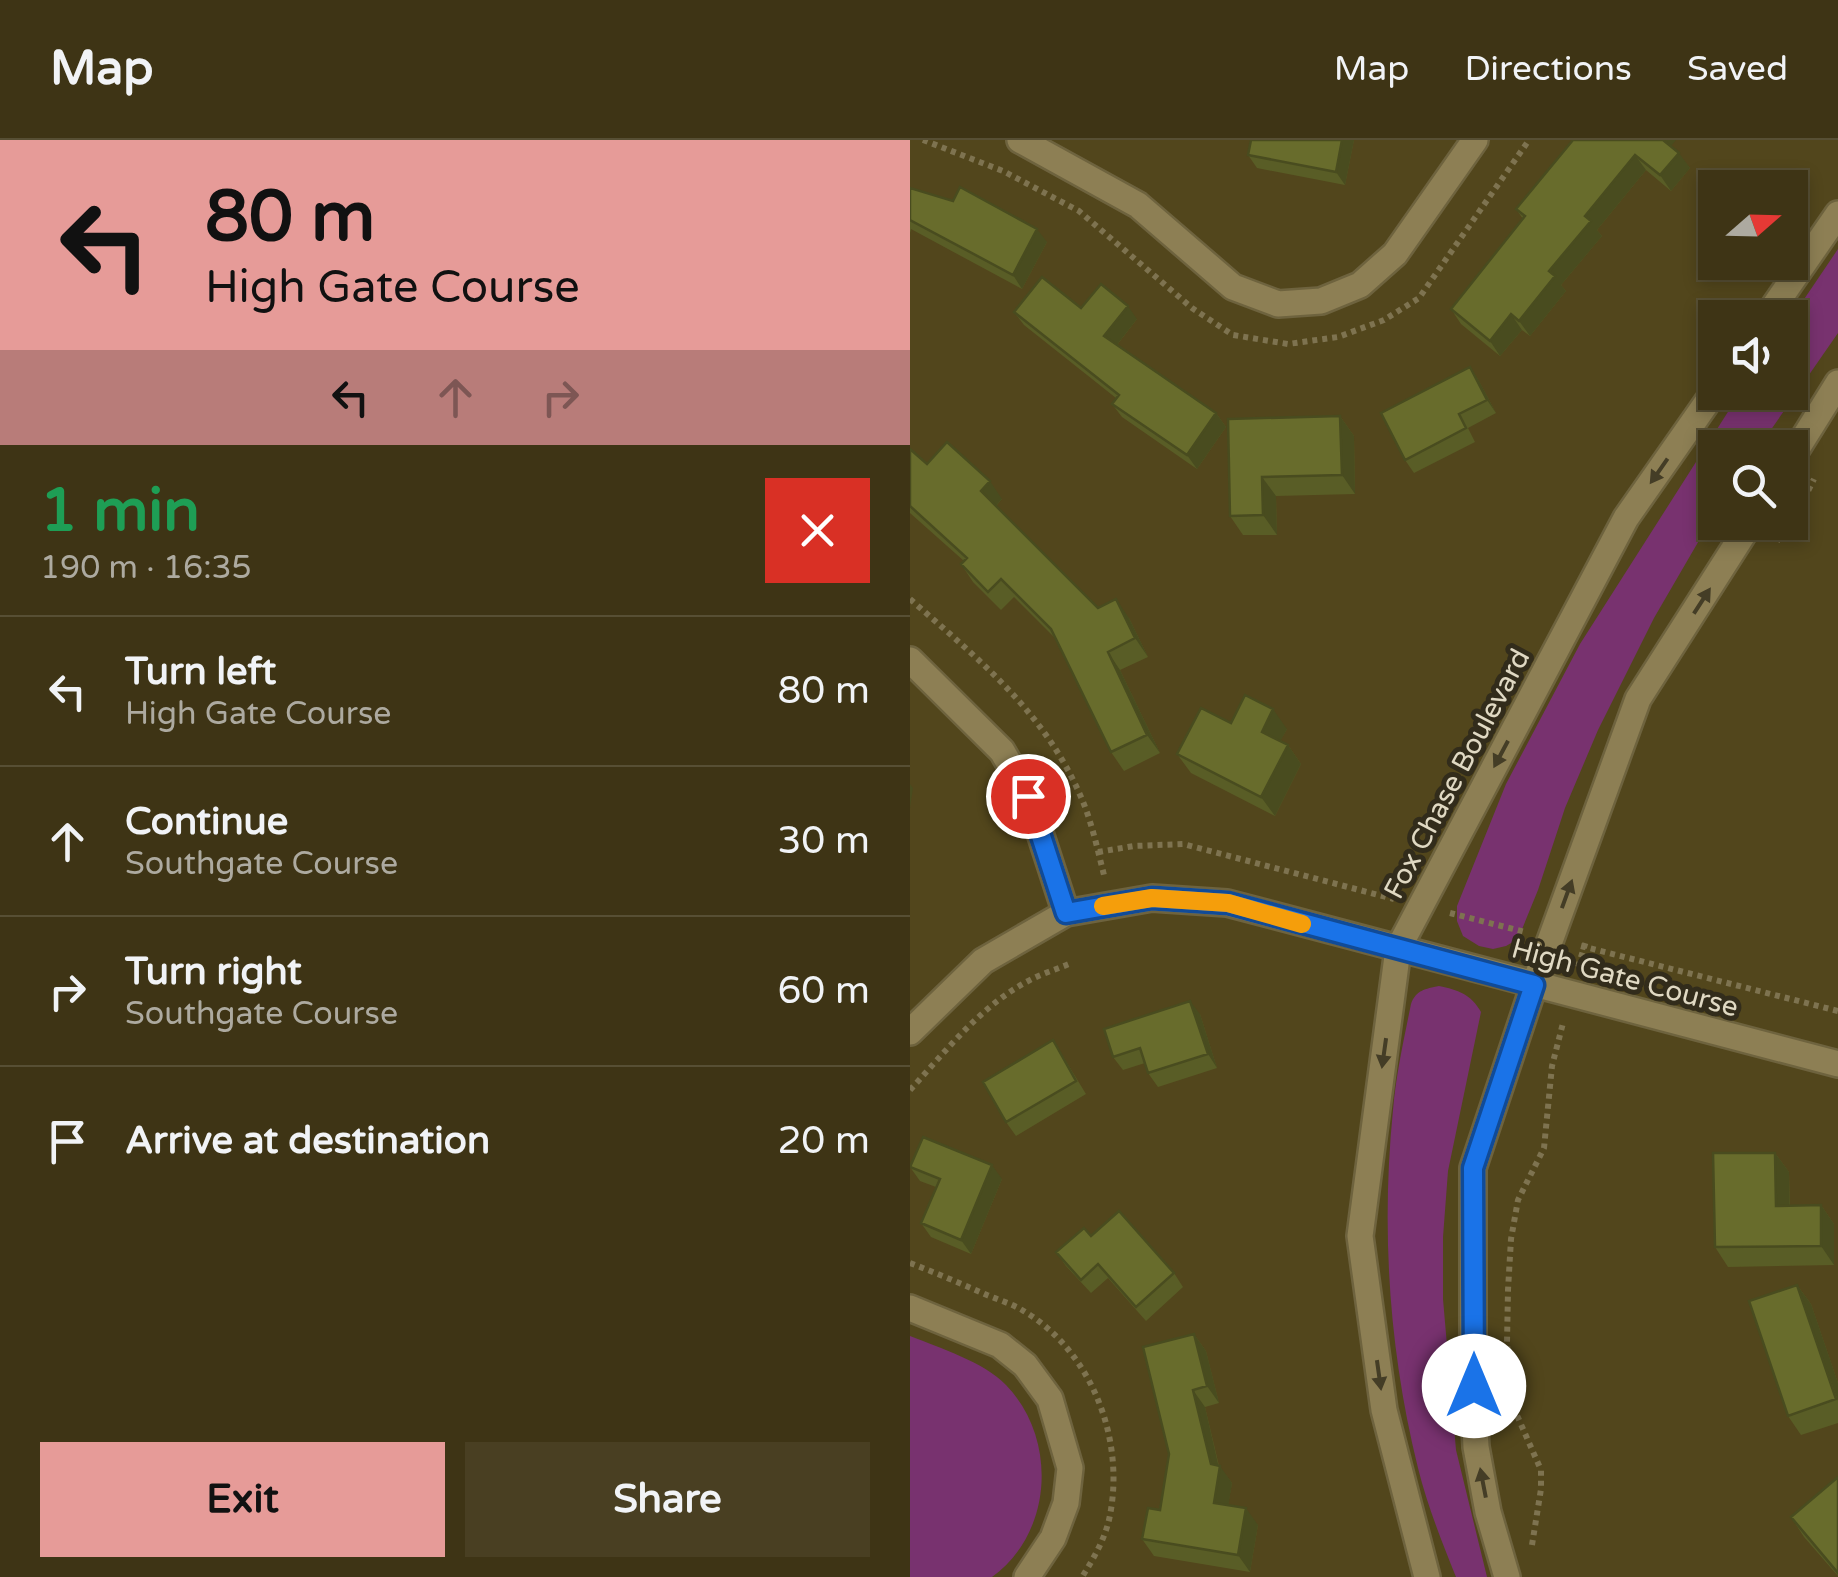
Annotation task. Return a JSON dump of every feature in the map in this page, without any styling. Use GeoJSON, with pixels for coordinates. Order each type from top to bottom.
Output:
{"type":"FeatureCollection","features":[{"type":"Feature","properties":{"kind":"street"},"geometry":{"type":"LineString","coordinates":[[1020,140],[1138,205],[1233,287],[1278,304],[1321,302],[1360,285],[1395,254],[1475,140]]}},
{"type":"Feature","properties":{"kind":"street"},"geometry":{"type":"LineString","coordinates":[[1778,300],[1838,214]]}},
{"type":"Feature","properties":{"kind":"street"},"geometry":{"type":"LineString","coordinates":[[1808,431],[1838,383]]}},
{"type":"Feature","properties":{"kind":"street","name":"Fox Chase Boulevard"},"geometry":{"type":"LineString","coordinates":[[1427,1577],[1384,1410],[1360,1236],[1398,950],[1626,518],[1701,410]]}},
{"type":"Feature","properties":{"kind":"street"},"geometry":{"type":"LineString","coordinates":[[1507,1577],[1488,1512],[1476,1447],[1473,1168],[1534,985],[1638,699],[1740,540]]}},
{"type":"Feature","properties":{"kind":"street"},"geometry":{"type":"LineString","coordinates":[[910,660],[1002,751],[1028,796],[1066,913]]}},
{"type":"Feature","properties":{"kind":"street","name":"High Gate Course"},"geometry":{"type":"LineString","coordinates":[[910,1032],[983,961],[1066,913],[1152,898],[1228,903],[1838,1064]]}},
{"type":"Feature","properties":{"kind":"street"},"geometry":{"type":"LineString","coordinates":[[910,1308],[1000,1345],[1026,1365],[1050,1399],[1070,1468],[1066,1503],[1053,1538],[1027,1577]]}},
{"type":"Feature","properties":{"kind":"path"},"geometry":{"type":"LineString","coordinates":[[923,140],[1003,171],[1079,211],[1192,308],[1233,335],[1288,344],[1338,337],[1384,320],[1419,298],[1529,140]]}},
{"type":"Feature","properties":{"kind":"path"},"geometry":{"type":"LineString","coordinates":[[1098,852],[1183,844],[1838,1011]]}},
{"type":"Feature","properties":{"kind":"path"},"geometry":{"type":"LineString","coordinates":[[910,1090],[958,1036],[998,1000],[1030,980],[1069,964]]}},
{"type":"Feature","properties":{"kind":"shaded area"},"geometry":{"type":"Polygon","coordinates":[[[1838,249],[1838,333],[1808,376],[1808,300],[1804,300],[1838,249]]]}},
{"type":"Feature","properties":{"kind":"shaded area"},"geometry":{"type":"Polygon","coordinates":[[[1729,410],[1785,410],[1771,430],[1716,430],[1729,410]]]}},
{"type":"Feature","properties":{"kind":"shaded area"},"geometry":{"type":"Polygon","coordinates":[[[1698,459],[1699,540],[1654,618],[1598,730],[1518,939],[1493,949],[1479,946],[1463,936],[1457,906],[1506,784],[1580,644],[1698,459]]]}},
{"type":"Feature","properties":{"kind":"shaded area"},"geometry":{"type":"Polygon","coordinates":[[[1439,986],[1463,994],[1481,1012],[1448,1171],[1443,1299],[1456,1450],[1487,1577],[1456,1577],[1430,1510],[1400,1380],[1390,1290],[1389,1155],[1398,1070],[1413,999],[1422,991],[1439,986]]]}},
{"type":"Feature","properties":{"kind":"shaded area"},"geometry":{"type":"Polygon","coordinates":[[[910,1336],[961,1356],[997,1377],[1023,1407],[1034,1432],[1041,1458],[1037,1511],[1012,1558],[992,1577],[910,1577],[910,1336]]]}},
{"type":"Feature","properties":{"kind":"building"},"geometry":{"type":"Polygon","coordinates":[[[1251,140],[1342,140],[1336,172],[1248,155],[1251,140]]]}},
{"type":"Feature","properties":{"kind":"building"},"geometry":{"type":"Polygon","coordinates":[[[1573,140],[1663,140],[1679,153],[1660,175],[1635,155],[1585,216],[1591,221],[1549,271],[1555,276],[1519,321],[1511,314],[1490,341],[1451,309],[1525,216],[1516,209],[1573,140]]]}},
{"type":"Feature","properties":{"kind":"building"},"geometry":{"type":"Polygon","coordinates":[[[960,187],[1037,229],[1013,275],[910,220],[910,188],[953,201],[960,187]]]}},
{"type":"Feature","properties":{"kind":"building"},"geometry":{"type":"Polygon","coordinates":[[[1042,277],[1081,308],[1101,284],[1128,306],[1104,336],[1216,413],[1187,455],[1112,404],[1119,395],[1014,312],[1042,277]]]}},
{"type":"Feature","properties":{"kind":"building"},"geometry":{"type":"Polygon","coordinates":[[[1470,367],[1487,400],[1459,414],[1466,428],[1405,460],[1381,413],[1470,367]]]}},
{"type":"Feature","properties":{"kind":"building"},"geometry":{"type":"Polygon","coordinates":[[[1340,416],[1342,475],[1262,477],[1263,515],[1230,516],[1228,419],[1340,416]]]}},
{"type":"Feature","properties":{"kind":"building"},"geometry":{"type":"Polygon","coordinates":[[[947,442],[990,481],[981,491],[1098,608],[1116,599],[1135,638],[1108,652],[1147,735],[1111,752],[1051,629],[1001,579],[988,592],[961,564],[967,558],[910,506],[910,449],[927,464],[947,442]]]}},
{"type":"Feature","properties":{"kind":"building"},"geometry":{"type":"Polygon","coordinates":[[[1245,695],[1273,709],[1262,732],[1288,745],[1261,797],[1177,754],[1201,708],[1231,723],[1245,695]]]}},
{"type":"Feature","properties":{"kind":"building"},"geometry":{"type":"Polygon","coordinates":[[[1190,1001],[1208,1054],[1148,1073],[1140,1048],[1113,1057],[1104,1029],[1190,1001]]]}},
{"type":"Feature","properties":{"kind":"building"},"geometry":{"type":"Polygon","coordinates":[[[1053,1040],[1076,1081],[1006,1122],[983,1082],[1053,1040]]]}},
{"type":"Feature","properties":{"kind":"building"},"geometry":{"type":"Polygon","coordinates":[[[923,1137],[992,1165],[961,1240],[921,1223],[940,1179],[910,1167],[923,1137]]]}},
{"type":"Feature","properties":{"kind":"building"},"geometry":{"type":"Polygon","coordinates":[[[1713,1153],[1775,1153],[1776,1206],[1821,1205],[1821,1246],[1715,1247],[1713,1153]]]}},
{"type":"Feature","properties":{"kind":"building"},"geometry":{"type":"Polygon","coordinates":[[[1119,1211],[1174,1273],[1136,1307],[1098,1264],[1081,1280],[1056,1252],[1084,1228],[1091,1236],[1119,1211]]]}},
{"type":"Feature","properties":{"kind":"building"},"geometry":{"type":"Polygon","coordinates":[[[1797,1285],[1836,1399],[1788,1416],[1749,1301],[1797,1285]]]}},
{"type":"Feature","properties":{"kind":"building"},"geometry":{"type":"Polygon","coordinates":[[[1194,1334],[1207,1386],[1193,1390],[1211,1464],[1220,1466],[1214,1503],[1246,1508],[1238,1555],[1142,1539],[1148,1508],[1160,1510],[1169,1454],[1143,1347],[1194,1334]]]}},
{"type":"Feature","properties":{"kind":"building"},"geometry":{"type":"Polygon","coordinates":[[[1838,1477],[1838,1573],[1791,1517],[1838,1477]]]}},
{"type":"Feature","properties":{"kind":"slow traffic"},"geometry":{"type":"LineString","coordinates":[[1103,906],[1152,898],[1228,903],[1302,924]]}},
{"type":"Feature","properties":{"kind":"route"},"geometry":{"type":"LineString","coordinates":[[1028,796],[1066,913],[1152,898],[1228,903],[1534,985],[1473,1168],[1474,1386]]}}]}
